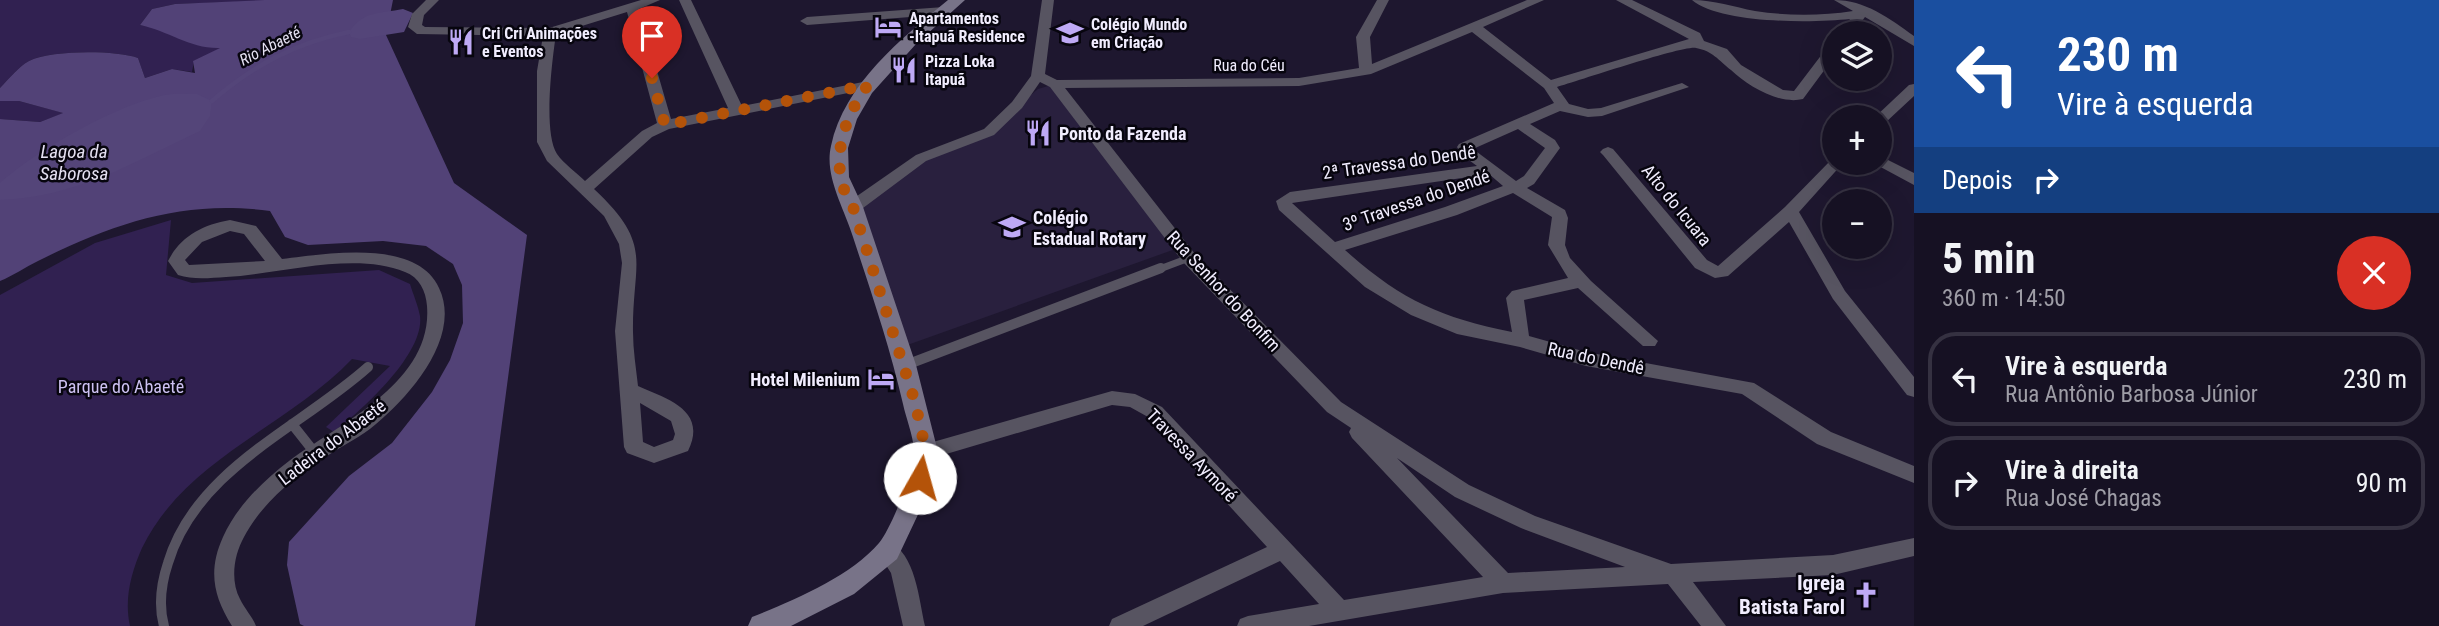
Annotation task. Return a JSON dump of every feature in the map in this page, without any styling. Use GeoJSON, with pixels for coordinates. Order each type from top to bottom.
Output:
{"type":"FeatureCollection","features":[{"type":"Feature","properties":{"kind":"street"},"geometry":{"type":"LineString","coordinates":[[433,0],[415,22],[415,27],[422,31],[550,32],[654,0]]}},
{"type":"Feature","properties":{"kind":"street"},"geometry":{"type":"LineString","coordinates":[[685,0],[736,109]]}},
{"type":"Feature","properties":{"kind":"street"},"geometry":{"type":"LineString","coordinates":[[853,207],[888,180],[931,153],[989,132],[1029,92],[1046,80],[1048,0]]}},
{"type":"Feature","properties":{"kind":"street"},"geometry":{"type":"LineString","coordinates":[[1366,71],[1363,37],[1383,0]]}},
{"type":"Feature","properties":{"kind":"street","name":"Rua do Céu"},"geometry":{"type":"LineString","coordinates":[[1046,80],[1299,82],[1366,71],[1538,0]]}},
{"type":"Feature","properties":{"kind":"street"},"geometry":{"type":"LineString","coordinates":[[1622,0],[1722,52],[1735,68],[1789,97],[1798,96],[1822,64]]}},
{"type":"Feature","properties":{"kind":"street"},"geometry":{"type":"LineString","coordinates":[[1698,0],[1753,16],[1860,8]]}},
{"type":"Feature","properties":{"kind":"street"},"geometry":{"type":"LineString","coordinates":[[1840,0],[1860,8],[1914,42]]}},
{"type":"Feature","properties":{"kind":"street"},"geometry":{"type":"LineString","coordinates":[[807,21],[951,6]]}},
{"type":"Feature","properties":{"kind":"street"},"geometry":{"type":"LineString","coordinates":[[761,626],[804,608],[845,586],[888,551],[911,504],[926,452],[905,365],[853,207],[838,176],[841,146],[852,106],[888,62],[951,6]]}},
{"type":"Feature","properties":{"kind":"street"},"geometry":{"type":"LineString","coordinates":[[632,7],[665,125]]}},
{"type":"Feature","properties":{"kind":"street"},"geometry":{"type":"LineString","coordinates":[[1474,27],[1555,95],[1588,113],[1682,87]]}},
{"type":"Feature","properties":{"kind":"street"},"geometry":{"type":"LineString","coordinates":[[550,32],[544,71],[544,142],[552,158],[610,213],[627,244],[630,263],[624,331],[627,388]]}},
{"type":"Feature","properties":{"kind":"street"},"geometry":{"type":"LineString","coordinates":[[1492,169],[1464,147],[1519,124],[1555,95],[1694,39]]}},
{"type":"Feature","properties":{"kind":"street","name":"Rua Senhor do Bonfim"},"geometry":{"type":"LineString","coordinates":[[1046,80],[1189,258],[1503,583]]}},
{"type":"Feature","properties":{"kind":"street"},"geometry":{"type":"LineString","coordinates":[[584,190],[648,134],[665,125],[868,85]]}},
{"type":"Feature","properties":{"kind":"street"},"geometry":{"type":"LineString","coordinates":[[1892,109],[1914,88]]}},
{"type":"Feature","properties":{"kind":"street","name":"3º Travessa do Dendé"},"geometry":{"type":"LineString","coordinates":[[1330,249],[1451,211],[1528,180],[1553,148],[1550,143],[1519,124]]}},
{"type":"Feature","properties":{"kind":"street","name":"Alto do Icuara"},"geometry":{"type":"LineString","coordinates":[[1608,152],[1701,264],[1715,272],[1722,272],[1791,211]]}},
{"type":"Feature","properties":{"kind":"street"},"geometry":{"type":"LineString","coordinates":[[1892,168],[1914,180]]}},
{"type":"Feature","properties":{"kind":"street","name":"2ª Travessa do Dendê"},"geometry":{"type":"LineString","coordinates":[[1294,214],[1285,206],[1284,201],[1290,197],[1338,188],[1492,169],[1513,186],[1556,211],[1561,219],[1555,242],[1559,253],[1582,281]]}},
{"type":"Feature","properties":{"kind":"street"},"geometry":{"type":"LineString","coordinates":[[1825,175],[1791,211],[1839,295],[1914,390]]}},
{"type":"Feature","properties":{"kind":"street","name":"Rua do Dendê"},"geometry":{"type":"LineString","coordinates":[[1294,214],[1371,283],[1417,310],[1457,327],[1503,339],[1520,340],[1586,359],[1747,388],[1824,438],[1914,475]]}},
{"type":"Feature","properties":{"kind":"street","name":"Ladeira do Abaeté"},"geometry":{"type":"LineString","coordinates":[[245,626],[230,610],[221,579],[227,548],[243,516],[267,491],[315,453],[369,419],[412,372],[432,331],[435,296],[426,278],[410,267],[386,261],[277,265],[206,274],[184,271],[176,261],[180,248],[196,236],[235,226],[250,230],[277,265]]}},
{"type":"Feature","properties":{"kind":"street"},"geometry":{"type":"LineString","coordinates":[[1520,340],[1521,327],[1515,298],[1518,295],[1582,281],[1649,341]]}},
{"type":"Feature","properties":{"kind":"street","name":"Travessa Aymoré"},"geometry":{"type":"LineString","coordinates":[[926,452],[1112,398],[1129,398],[1155,412],[1338,609]]}},
{"type":"Feature","properties":{"kind":"street","name":"Rua Senhor do Bonfim"},"geometry":{"type":"LineString","coordinates":[[1334,407],[1462,491],[1528,522],[1674,575]]}},
{"type":"Feature","properties":{"kind":"street"},"geometry":{"type":"LineString","coordinates":[[1248,626],[1503,583],[1832,565],[1914,547]]}},
{"type":"Feature","properties":{"kind":"street"},"geometry":{"type":"LineString","coordinates":[[1119,626],[1282,550]]}},
{"type":"Feature","properties":{"kind":"street"},"geometry":{"type":"LineString","coordinates":[[888,551],[901,570],[914,626]]}},
{"type":"Feature","properties":{"kind":"street"},"geometry":{"type":"LineString","coordinates":[[1674,575],[1715,626]]}},
{"type":"Feature","properties":{"kind":"lane"},"geometry":{"type":"LineString","coordinates":[[905,365],[1189,258]]}},
{"type":"Feature","properties":{"kind":"lane"},"geometry":{"type":"LineString","coordinates":[[164,626],[161,603],[167,557],[180,531],[200,504],[233,469],[292,424],[334,399],[368,366]]}},
{"type":"Feature","properties":{"kind":"lane"},"geometry":{"type":"LineString","coordinates":[[292,424],[315,453]]}},
{"type":"Feature","properties":{"kind":"shaded area"},"geometry":{"type":"Polygon","coordinates":[[[265,0],[393,0],[386,35],[454,183],[527,235],[475,626],[304,626],[300,624],[287,565],[289,542],[349,476],[392,443],[432,392],[450,360],[463,323],[462,285],[453,264],[426,246],[383,241],[308,245],[285,237],[270,211],[208,208],[150,217],[122,225],[66,247],[0,281],[0,119],[40,122],[63,113],[19,101],[0,101],[0,88],[10,77],[25,63],[39,57],[83,52],[138,58],[145,78],[172,69],[195,73],[193,61],[220,48],[199,46],[140,25],[152,9],[175,4],[265,0]]]}},
{"type":"Feature","properties":{"kind":"shaded area","name":"Colégio Estadual Rotary"},"geometry":{"type":"Polygon","coordinates":[[[1055,84],[1181,247],[899,348],[853,207],[921,158],[983,135],[1038,89],[1055,84]]]}},
{"type":"Feature","properties":{"kind":"green space"},"geometry":{"type":"Polygon","coordinates":[[[0,0],[266,1],[175,4],[152,9],[140,25],[162,29],[175,37],[225,48],[194,61],[192,72],[172,69],[145,78],[138,58],[114,54],[67,53],[29,61],[0,88],[0,0]]]}},
{"type":"Feature","properties":{"kind":"green space"},"geometry":{"type":"Polygon","coordinates":[[[0,101],[19,101],[64,113],[40,122],[0,119],[0,101]]]}},
{"type":"Feature","properties":{"kind":"green space","name":"Parque do Abaeté"},"geometry":{"type":"Polygon","coordinates":[[[171,220],[166,275],[192,283],[379,270],[410,284],[420,316],[419,331],[402,364],[389,380],[334,432],[326,427],[390,366],[352,359],[298,405],[210,467],[184,490],[161,517],[138,557],[128,596],[130,626],[0,626],[0,295],[95,243],[171,220]]]}},
{"type":"Feature","properties":{"kind":"water"},"geometry":{"type":"Polygon","coordinates":[[[403,9],[413,13],[404,32],[360,39],[351,37],[349,32],[367,16],[403,9]]]}},
{"type":"Feature","properties":{"kind":"water","name":"Lagoa da Saborosa"},"geometry":{"type":"Polygon","coordinates":[[[169,94],[197,94],[212,101],[210,116],[200,131],[127,166],[79,185],[28,197],[0,200],[0,183],[34,157],[78,130],[145,100],[169,94]]]}},
{"type":"Feature","properties":{"kind":"waterway","name":"Rio Abaeté"},"geometry":{"type":"LineString","coordinates":[[212,101],[276,57],[311,42],[349,32]]}},
{"type":"Feature","properties":{"kind":"place","name":"Apartamentos -Itapuã Residence"},"geometry":{"type":"Point","coordinates":[888,27]}},
{"type":"Feature","properties":{"kind":"place","name":"Colégio Mundo em Criação"},"geometry":{"type":"Point","coordinates":[1070,33]}},
{"type":"Feature","properties":{"kind":"place","name":"Cri Cri Animações e Eventos"},"geometry":{"type":"Point","coordinates":[461,42]}},
{"type":"Feature","properties":{"kind":"place","name":"Pizza Loka Itapuã"},"geometry":{"type":"Point","coordinates":[904,70]}},
{"type":"Feature","properties":{"kind":"place","name":"Ponto da Fazenda"},"geometry":{"type":"Point","coordinates":[1038,133]}},
{"type":"Feature","properties":{"kind":"place","name":"Colégio Estadual Rotary"},"geometry":{"type":"Point","coordinates":[1012,227]}},
{"type":"Feature","properties":{"kind":"place","name":"Hotel Milenium"},"geometry":{"type":"Point","coordinates":[881,379]}},
{"type":"Feature","properties":{"kind":"place","name":"Igreja Batista Farol"},"geometry":{"type":"Point","coordinates":[1866,595]}},
{"type":"Feature","properties":{"kind":"route"},"geometry":{"type":"LineString","coordinates":[[652,78],[665,125],[868,85],[852,106],[841,146],[838,176],[853,207],[905,365],[926,452],[920,478]]}}]}
